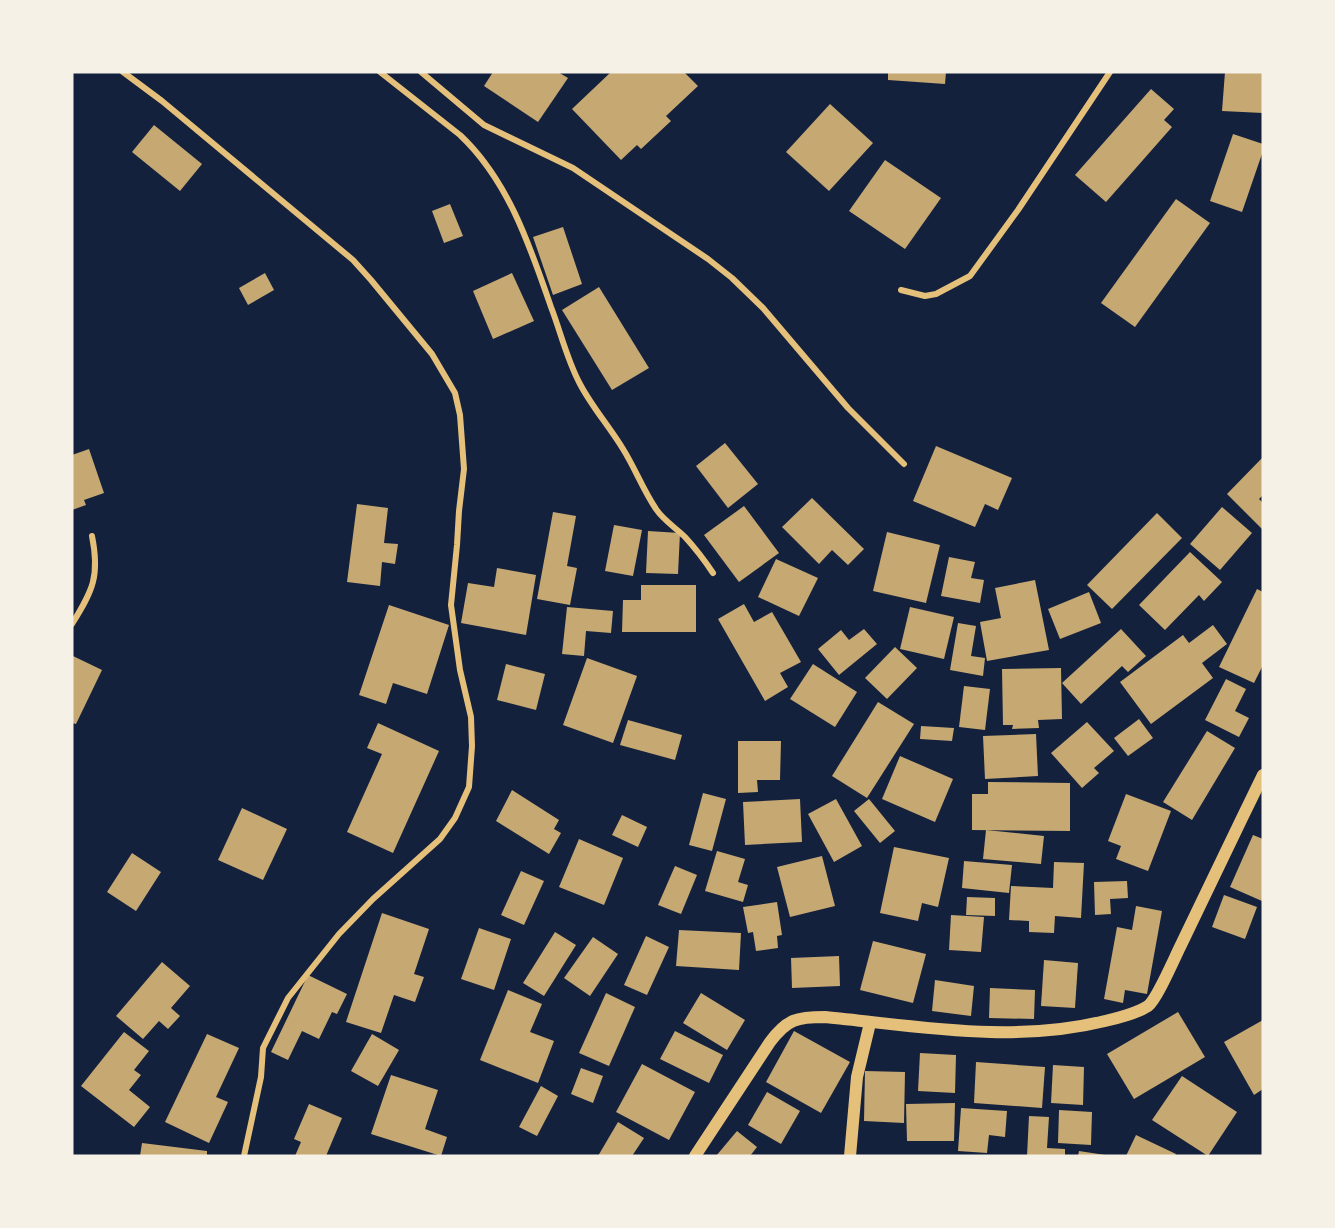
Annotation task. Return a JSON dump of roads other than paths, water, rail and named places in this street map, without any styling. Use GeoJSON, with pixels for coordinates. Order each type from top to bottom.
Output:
{"type":"FeatureCollection","features":[{"type":"Feature","properties":{"kind":"main road"},"geometry":{"type":"LineString","coordinates":[[695,1156],[780,1029],[790,1022],[805,1017],[972,1031],[1025,1033],[1089,1025],[1130,1014],[1149,1005],[1169,970],[1263,775]]}},
{"type":"Feature","properties":{"kind":"main road"},"geometry":{"type":"LineString","coordinates":[[850,1156],[857,1077],[870,1023]]}},
{"type":"Feature","properties":{"kind":"street"},"geometry":{"type":"LineString","coordinates":[[123,72],[162,101],[352,261],[386,297],[432,354],[455,393],[460,415],[464,469],[451,604],[460,670],[471,717],[472,746],[469,787],[455,818],[440,839],[373,899],[339,934],[288,998],[263,1048],[261,1077],[244,1156]]}},
{"type":"Feature","properties":{"kind":"street"},"geometry":{"type":"LineString","coordinates":[[380,72],[460,135],[472,146],[494,174],[524,235],[569,363],[579,384],[622,447],[656,510],[698,551],[713,573]]}},
{"type":"Feature","properties":{"kind":"street"},"geometry":{"type":"LineString","coordinates":[[421,72],[484,125],[573,168],[708,259],[732,278],[763,308],[848,408],[904,464]]}},
{"type":"Feature","properties":{"kind":"street"},"geometry":{"type":"LineString","coordinates":[[901,290],[926,296],[936,294],[970,276],[1018,210],[1110,72]]}},
{"type":"Feature","properties":{"kind":"street"},"geometry":{"type":"LineString","coordinates":[[72,624],[91,589],[96,572],[92,536]]}}]}
